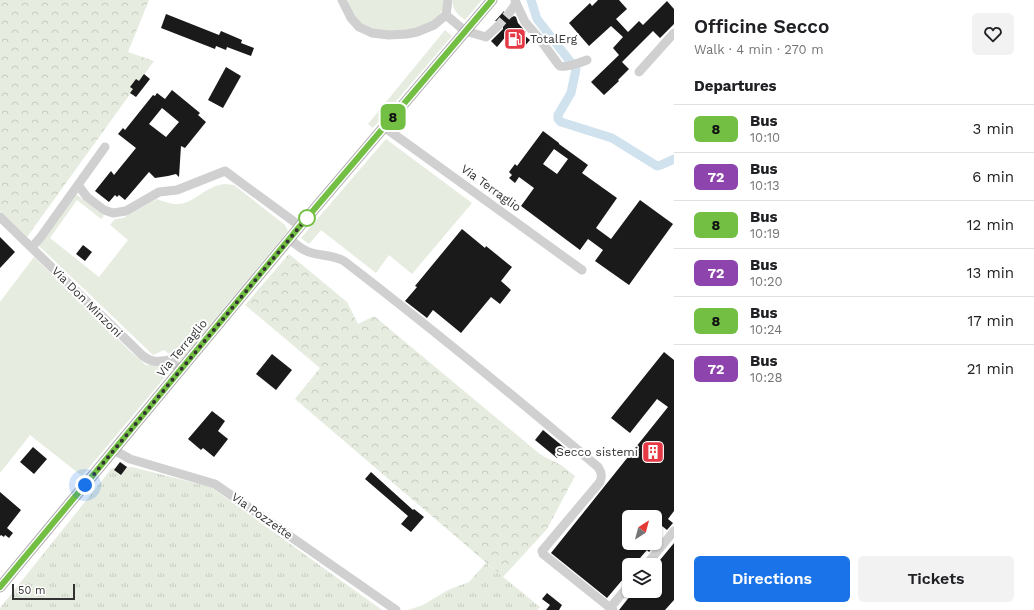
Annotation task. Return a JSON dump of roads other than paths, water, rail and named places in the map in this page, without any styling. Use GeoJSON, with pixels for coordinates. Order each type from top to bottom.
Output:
{"type":"FeatureCollection","features":[{"type":"Feature","properties":{"kind":"main road","name":"Via Terraglio"},"geometry":{"type":"LineString","coordinates":[[0,587],[300,226],[492,0]]}},
{"type":"Feature","properties":{"kind":"street"},"geometry":{"type":"LineString","coordinates":[[342,0],[351,18],[359,27],[372,33],[389,35],[401,35],[417,32],[434,25],[446,15],[448,0]]}},
{"type":"Feature","properties":{"kind":"street"},"geometry":{"type":"LineString","coordinates":[[510,12],[516,2]]}},
{"type":"Feature","properties":{"kind":"street"},"geometry":{"type":"LineString","coordinates":[[516,2],[525,22],[558,64],[564,66],[585,61]]}},
{"type":"Feature","properties":{"kind":"street"},"geometry":{"type":"LineString","coordinates":[[446,15],[465,31],[486,38],[497,27]]}},
{"type":"Feature","properties":{"kind":"street"},"geometry":{"type":"LineString","coordinates":[[639,72],[674,33]]}},
{"type":"Feature","properties":{"kind":"street","name":"Via Terraglio"},"geometry":{"type":"LineString","coordinates":[[384,127],[582,270]]}},
{"type":"Feature","properties":{"kind":"street"},"geometry":{"type":"LineString","coordinates":[[32,247],[105,147]]}},
{"type":"Feature","properties":{"kind":"street"},"geometry":{"type":"LineString","coordinates":[[78,185],[87,197],[104,210],[113,213],[126,210],[159,192],[177,190],[225,171],[300,226]]}},
{"type":"Feature","properties":{"kind":"street","name":"Via Don Minzoni"},"geometry":{"type":"LineString","coordinates":[[0,217],[143,356],[156,362],[169,360],[181,370]]}},
{"type":"Feature","properties":{"kind":"street"},"geometry":{"type":"LineString","coordinates":[[290,239],[297,245],[312,253],[335,257],[344,261],[496,381],[598,467],[602,472],[600,482],[542,552],[611,609],[622,594]]}},
{"type":"Feature","properties":{"kind":"street","name":"Via Pozzette"},"geometry":{"type":"LineString","coordinates":[[114,450],[130,459],[215,484],[396,610]]}},
{"type":"Feature","properties":{"kind":"street"},"geometry":{"type":"LineString","coordinates":[[652,558],[674,531]]}},
{"type":"Feature","properties":{"kind":"waterway"},"geometry":{"type":"LineString","coordinates":[[531,0],[537,19],[576,69],[571,93],[558,115],[558,119],[561,122],[612,138],[657,166],[674,159]]}},
{"type":"Feature","properties":{"kind":"tunnel"},"geometry":{"type":"LineString","coordinates":[[497,27],[510,12]]}},
{"type":"Feature","properties":{"kind":"place","name":"TotalErg"},"geometry":{"type":"Point","coordinates":[515,39]}},
{"type":"Feature","properties":{"kind":"place","name":"Secco sistemi"},"geometry":{"type":"Point","coordinates":[653,452]}}]}
